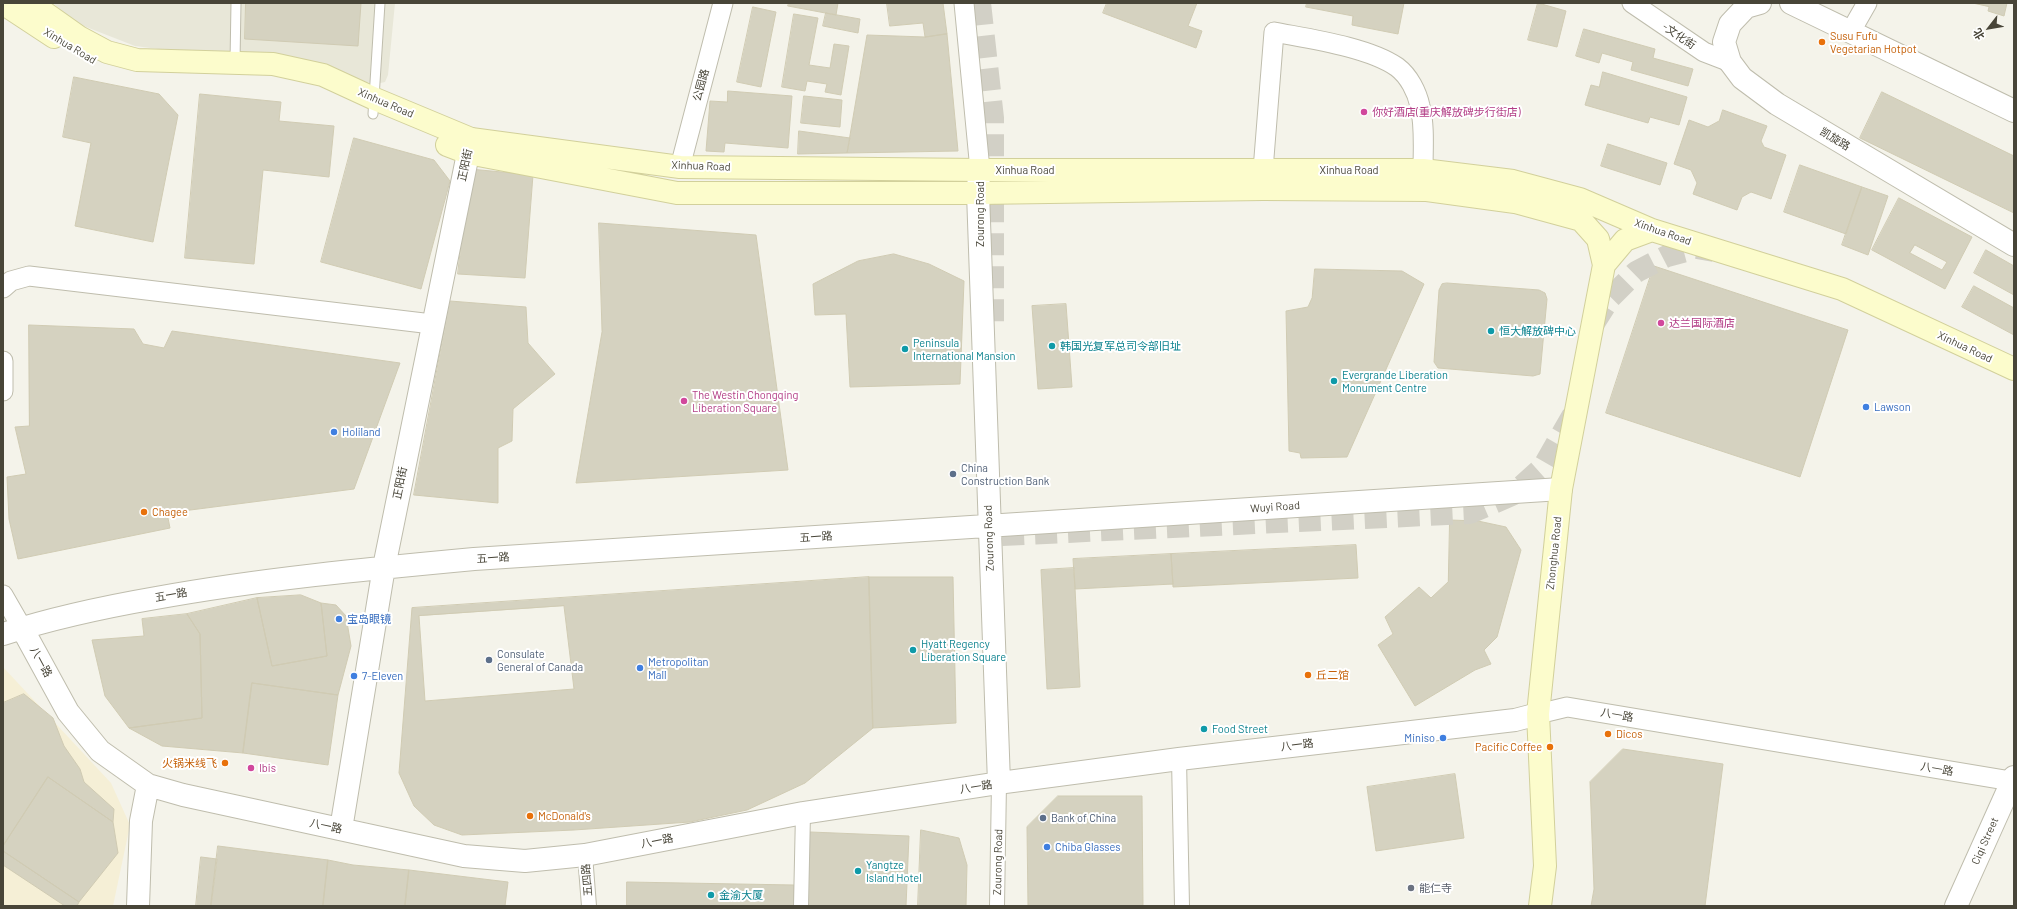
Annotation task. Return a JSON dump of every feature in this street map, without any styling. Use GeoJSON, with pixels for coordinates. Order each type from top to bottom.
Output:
{"type":"FeatureCollection","features":[{"type":"Feature","properties":{"kind":"main road","name":"Xinhua Road"},"geometry":{"type":"LineString","coordinates":[[31,3],[79,38],[107,52],[137,60],[273,64],[323,75],[374,107]]}},
{"type":"Feature","properties":{"kind":"main road","name":"Xinhua Road"},"geometry":{"type":"LineString","coordinates":[[3,5],[10,8],[65,45],[100,64],[137,74],[270,79],[317,88],[374,107],[470,146],[677,193],[978,193],[1263,189],[1427,190],[1515,202],[1582,220],[1598,239],[1604,265]]}},
{"type":"Feature","properties":{"kind":"main road","name":"Xinhua Road"},"geometry":{"type":"LineString","coordinates":[[470,146],[680,167],[980,170],[1422,170],[1513,181],[1580,199],[1652,230],[1842,289],[2014,369]]}},
{"type":"Feature","properties":{"kind":"main road","name":"Zhonghua Road"},"geometry":{"type":"LineString","coordinates":[[1540,906],[1545,866],[1538,714],[1561,488],[1604,265],[1625,240],[1652,230]]}},
{"type":"Feature","properties":{"kind":"street","name":"公园路"},"geometry":{"type":"LineString","coordinates":[[680,167],[723,3]]}},
{"type":"Feature","properties":{"kind":"street"},"geometry":{"type":"LineString","coordinates":[[964,3],[980,170]]}},
{"type":"Feature","properties":{"kind":"street","name":"-文化街"},"geometry":{"type":"LineString","coordinates":[[1632,3],[1704,52],[1730,62]]}},
{"type":"Feature","properties":{"kind":"street","name":"凯旋路"},"geometry":{"type":"LineString","coordinates":[[1760,3],[1746,7],[1730,24],[1724,42],[1730,62],[1742,78],[1777,104],[2014,245]]}},
{"type":"Feature","properties":{"kind":"street"},"geometry":{"type":"LineString","coordinates":[[1791,3],[2014,111]]}},
{"type":"Feature","properties":{"kind":"street"},"geometry":{"type":"LineString","coordinates":[[1851,31],[1867,3]]}},
{"type":"Feature","properties":{"kind":"street"},"geometry":{"type":"LineString","coordinates":[[1263,170],[1274,32],[1358,51],[1382,58],[1398,68],[1411,82],[1420,105],[1423,122],[1422,170]]}},
{"type":"Feature","properties":{"kind":"street","name":"正阳街"},"geometry":{"type":"LineString","coordinates":[[341,829],[384,567],[432,324],[470,146]]}},
{"type":"Feature","properties":{"kind":"street","name":"Zourong Road"},"geometry":{"type":"LineString","coordinates":[[980,170],[978,193],[999,783],[998,906]]}},
{"type":"Feature","properties":{"kind":"street"},"geometry":{"type":"LineString","coordinates":[[3,288],[10,281],[29,276],[36,276],[432,324]]}},
{"type":"Feature","properties":{"kind":"street"},"geometry":{"type":"LineString","coordinates":[[3,361],[3,390]]}},
{"type":"Feature","properties":{"kind":"street","name":"Wuyi Road"},"geometry":{"type":"LineString","coordinates":[[989,526],[1561,488]]}},
{"type":"Feature","properties":{"kind":"street","name":"五一路"},"geometry":{"type":"LineString","coordinates":[[13,631],[81,612],[220,586],[384,567],[482,559],[989,526]]}},
{"type":"Feature","properties":{"kind":"street"},"geometry":{"type":"LineString","coordinates":[[3,595],[13,631]]}},
{"type":"Feature","properties":{"kind":"street","name":"八一路"},"geometry":{"type":"LineString","coordinates":[[13,631],[68,712],[100,752],[148,785],[183,795],[464,856],[525,861],[585,855],[803,814],[999,783],[1179,759],[1508,721],[1567,707],[2013,779]]}},
{"type":"Feature","properties":{"kind":"street"},"geometry":{"type":"LineString","coordinates":[[1179,759],[1182,906]]}},
{"type":"Feature","properties":{"kind":"street","name":"Ciqi Street"},"geometry":{"type":"LineString","coordinates":[[1956,906],[2013,779]]}},
{"type":"Feature","properties":{"kind":"street"},"geometry":{"type":"LineString","coordinates":[[138,906],[141,821],[148,785]]}},
{"type":"Feature","properties":{"kind":"street"},"geometry":{"type":"LineString","coordinates":[[801,906],[803,814]]}},
{"type":"Feature","properties":{"kind":"street","name":"五四路"},"geometry":{"type":"LineString","coordinates":[[585,855],[589,906]]}},
{"type":"Feature","properties":{"kind":"lane"},"geometry":{"type":"LineString","coordinates":[[235,62],[236,3]]}},
{"type":"Feature","properties":{"kind":"lane"},"geometry":{"type":"LineString","coordinates":[[374,107],[380,3]]}},
{"type":"Feature","properties":{"kind":"shaded area"},"geometry":{"type":"Polygon","coordinates":[[[53,3],[395,3],[388,75],[385,82],[376,84],[292,66],[135,46],[76,23],[53,3]]]}},
{"type":"Feature","properties":{"kind":"shaded area"},"geometry":{"type":"Polygon","coordinates":[[[3,667],[111,783],[130,825],[113,906],[3,906],[3,667]]]}},
{"type":"Feature","properties":{"kind":"building"},"geometry":{"type":"Polygon","coordinates":[[[246,3],[361,3],[358,46],[245,39],[246,3]]]}},
{"type":"Feature","properties":{"kind":"building"},"geometry":{"type":"Polygon","coordinates":[[[789,3],[838,3],[836,15],[788,6],[789,3]]]}},
{"type":"Feature","properties":{"kind":"building"},"geometry":{"type":"Polygon","coordinates":[[[887,3],[943,3],[947,34],[925,37],[923,23],[890,26],[887,3]]]}},
{"type":"Feature","properties":{"kind":"building"},"geometry":{"type":"Polygon","coordinates":[[[1107,3],[1197,3],[1188,26],[1202,31],[1196,48],[1103,13],[1107,3]]]}},
{"type":"Feature","properties":{"kind":"building"},"geometry":{"type":"Polygon","coordinates":[[[1307,3],[1404,3],[1398,34],[1352,25],[1353,16],[1306,7],[1307,3]]]}},
{"type":"Feature","properties":{"kind":"building"},"geometry":{"type":"Polygon","coordinates":[[[1538,3],[1566,11],[1557,47],[1528,40],[1538,3]]]}},
{"type":"Feature","properties":{"kind":"building"},"geometry":{"type":"Polygon","coordinates":[[[1973,3],[2007,3],[2004,16],[1988,11],[1989,7],[1973,3]]]}},
{"type":"Feature","properties":{"kind":"building"},"geometry":{"type":"Polygon","coordinates":[[[753,7],[776,12],[761,87],[737,82],[753,7]]]}},
{"type":"Feature","properties":{"kind":"building"},"geometry":{"type":"Polygon","coordinates":[[[826,13],[860,19],[858,33],[823,26],[826,13]]]}},
{"type":"Feature","properties":{"kind":"building"},"geometry":{"type":"Polygon","coordinates":[[[794,14],[818,18],[809,65],[830,68],[834,44],[849,46],[841,95],[825,92],[827,84],[807,81],[805,91],[782,87],[794,14]]]}},
{"type":"Feature","properties":{"kind":"building"},"geometry":{"type":"Polygon","coordinates":[[[1584,29],[1655,49],[1653,58],[1693,69],[1688,86],[1631,70],[1633,62],[1602,53],[1599,63],[1576,56],[1584,29]]]}},
{"type":"Feature","properties":{"kind":"building"},"geometry":{"type":"Polygon","coordinates":[[[947,34],[958,151],[847,153],[867,35],[925,37],[947,34]]]}},
{"type":"Feature","properties":{"kind":"building"},"geometry":{"type":"Polygon","coordinates":[[[1603,72],[1687,97],[1679,125],[1650,117],[1648,123],[1585,105],[1591,85],[1599,87],[1603,72]]]}},
{"type":"Feature","properties":{"kind":"building"},"geometry":{"type":"Polygon","coordinates":[[[74,77],[159,94],[178,115],[153,242],[75,226],[91,143],[63,137],[74,77]]]}},
{"type":"Feature","properties":{"kind":"building"},"geometry":{"type":"Polygon","coordinates":[[[728,91],[792,96],[788,148],[725,143],[724,152],[706,151],[710,101],[727,102],[728,91]]]}},
{"type":"Feature","properties":{"kind":"building"},"geometry":{"type":"Polygon","coordinates":[[[1882,92],[2014,156],[2014,213],[1860,138],[1882,92]]]}},
{"type":"Feature","properties":{"kind":"building"},"geometry":{"type":"Polygon","coordinates":[[[200,94],[281,102],[279,121],[334,126],[329,177],[263,170],[254,264],[185,258],[200,94]]]}},
{"type":"Feature","properties":{"kind":"building"},"geometry":{"type":"Polygon","coordinates":[[[804,96],[842,100],[840,127],[801,123],[804,96]]]}},
{"type":"Feature","properties":{"kind":"building"},"geometry":{"type":"Polygon","coordinates":[[[1723,110],[1767,126],[1761,141],[1764,147],[1786,155],[1771,199],[1751,192],[1742,197],[1737,210],[1693,194],[1697,183],[1691,170],[1674,164],[1689,120],[1708,127],[1719,121],[1723,110]]]}},
{"type":"Feature","properties":{"kind":"building"},"geometry":{"type":"Polygon","coordinates":[[[799,131],[850,138],[847,153],[798,154],[799,131]]]}},
{"type":"Feature","properties":{"kind":"building"},"geometry":{"type":"Polygon","coordinates":[[[354,138],[434,160],[450,181],[421,289],[321,262],[354,138]]]}},
{"type":"Feature","properties":{"kind":"building"},"geometry":{"type":"Polygon","coordinates":[[[1608,144],[1667,163],[1660,185],[1601,166],[1608,144]]]}},
{"type":"Feature","properties":{"kind":"building"},"geometry":{"type":"Polygon","coordinates":[[[1800,165],[1862,187],[1846,234],[1784,212],[1800,165]]]}},
{"type":"Feature","properties":{"kind":"building"},"geometry":{"type":"Polygon","coordinates":[[[470,169],[533,175],[525,278],[458,274],[470,169]]]}},
{"type":"Feature","properties":{"kind":"building"},"geometry":{"type":"Polygon","coordinates":[[[1862,187],[1888,196],[1868,255],[1842,245],[1862,187]]]}},
{"type":"Feature","properties":{"kind":"building"},"geometry":{"type":"Polygon","coordinates":[[[1899,198],[1972,237],[1945,289],[1872,250],[1899,198]],[[1915,245],[1910,253],[1942,270],[1947,262],[1915,245]]]}},
{"type":"Feature","properties":{"kind":"building","name":"The Westin Chongqing Liberation Square"},"geometry":{"type":"Polygon","coordinates":[[[599,223],[756,235],[788,470],[576,483],[602,332],[599,223]]]}},
{"type":"Feature","properties":{"kind":"building"},"geometry":{"type":"Polygon","coordinates":[[[1986,250],[2014,266],[2014,295],[1974,273],[1986,250]]]}},
{"type":"Feature","properties":{"kind":"building","name":"Peninsula International Mansion"},"geometry":{"type":"Polygon","coordinates":[[[894,254],[929,264],[964,281],[960,384],[850,387],[846,314],[815,315],[813,284],[858,261],[894,254]]]}},
{"type":"Feature","properties":{"kind":"building"},"geometry":{"type":"Polygon","coordinates":[[[1654,266],[1848,330],[1800,477],[1606,413],[1654,266]]]}},
{"type":"Feature","properties":{"kind":"building","name":"Evergrande Liberation Monument Centre"},"geometry":{"type":"Polygon","coordinates":[[[1315,269],[1402,271],[1424,284],[1347,457],[1301,458],[1300,453],[1289,451],[1286,311],[1308,307],[1312,298],[1315,269]]]}},
{"type":"Feature","properties":{"kind":"building","name":"恒大解放碑中心"},"geometry":{"type":"Polygon","coordinates":[[[1447,283],[1539,290],[1545,293],[1547,299],[1540,374],[1533,376],[1438,368],[1434,362],[1439,290],[1442,284],[1447,283]]]}},
{"type":"Feature","properties":{"kind":"building"},"geometry":{"type":"Polygon","coordinates":[[[1974,286],[2014,308],[2014,335],[1962,307],[1974,286]]]}},
{"type":"Feature","properties":{"kind":"building"},"geometry":{"type":"Polygon","coordinates":[[[450,301],[526,307],[528,343],[555,374],[513,409],[512,441],[498,448],[498,503],[414,495],[450,301]]]}},
{"type":"Feature","properties":{"kind":"building","name":"韩国光复军总司令部旧址"},"geometry":{"type":"Polygon","coordinates":[[[1066,304],[1072,387],[1038,389],[1032,306],[1066,304]]]}},
{"type":"Feature","properties":{"kind":"building"},"geometry":{"type":"Polygon","coordinates":[[[29,325],[134,329],[143,344],[164,348],[172,331],[400,363],[354,489],[167,513],[170,528],[18,559],[9,519],[7,477],[26,474],[15,427],[29,426],[29,325]]]}},
{"type":"Feature","properties":{"kind":"building"},"geometry":{"type":"Polygon","coordinates":[[[1450,520],[1478,521],[1506,527],[1521,550],[1497,637],[1484,650],[1491,664],[1475,670],[1415,706],[1378,645],[1393,634],[1385,617],[1419,587],[1431,598],[1448,582],[1450,520]]]}},
{"type":"Feature","properties":{"kind":"building"},"geometry":{"type":"Polygon","coordinates":[[[1356,545],[1358,578],[1173,587],[1171,554],[1356,545]]]}},
{"type":"Feature","properties":{"kind":"building"},"geometry":{"type":"Polygon","coordinates":[[[1171,554],[1173,584],[1075,589],[1073,559],[1171,554]]]}},
{"type":"Feature","properties":{"kind":"building"},"geometry":{"type":"Polygon","coordinates":[[[1074,568],[1080,687],[1047,689],[1041,570],[1074,568]]]}},
{"type":"Feature","properties":{"kind":"building","name":"Hyatt Regency Liberation Square"},"geometry":{"type":"Polygon","coordinates":[[[869,577],[953,577],[956,723],[873,728],[869,577]]]}},
{"type":"Feature","properties":{"kind":"building","name":"Metropolitan Mall"},"geometry":{"type":"Polygon","coordinates":[[[869,577],[873,728],[805,783],[747,810],[690,822],[574,830],[462,835],[434,825],[414,806],[399,773],[412,608],[869,577]]]}},
{"type":"Feature","properties":{"kind":"building"},"geometry":{"type":"Polygon","coordinates":[[[301,595],[321,603],[327,656],[272,666],[257,598],[301,595]]]}},
{"type":"Feature","properties":{"kind":"building"},"geometry":{"type":"Polygon","coordinates":[[[257,598],[272,666],[327,656],[321,603],[336,605],[346,616],[351,646],[338,695],[252,683],[243,753],[162,746],[129,728],[202,718],[200,634],[187,614],[257,598]]]}},
{"type":"Feature","properties":{"kind":"building"},"geometry":{"type":"Polygon","coordinates":[[[564,606],[574,689],[425,701],[419,616],[564,606]]]}},
{"type":"Feature","properties":{"kind":"building"},"geometry":{"type":"Polygon","coordinates":[[[187,614],[200,634],[202,718],[129,728],[105,696],[92,640],[144,636],[142,619],[187,614]]]}},
{"type":"Feature","properties":{"kind":"building"},"geometry":{"type":"Polygon","coordinates":[[[252,683],[338,695],[328,765],[243,753],[252,683]]]}},
{"type":"Feature","properties":{"kind":"building"},"geometry":{"type":"Polygon","coordinates":[[[24,694],[53,718],[64,746],[80,769],[84,782],[114,809],[113,822],[48,777],[3,846],[3,703],[24,694]]]}},
{"type":"Feature","properties":{"kind":"building"},"geometry":{"type":"Polygon","coordinates":[[[1623,749],[1723,764],[1705,906],[1591,906],[1594,889],[1590,782],[1623,749]]]}},
{"type":"Feature","properties":{"kind":"building"},"geometry":{"type":"Polygon","coordinates":[[[1455,774],[1464,838],[1376,851],[1367,787],[1455,774]]]}},
{"type":"Feature","properties":{"kind":"building"},"geometry":{"type":"Polygon","coordinates":[[[48,777],[113,822],[118,853],[79,902],[3,851],[3,846],[48,777]]]}},
{"type":"Feature","properties":{"kind":"building"},"geometry":{"type":"Polygon","coordinates":[[[1058,796],[1142,796],[1143,906],[1028,906],[1027,827],[1058,796]]]}},
{"type":"Feature","properties":{"kind":"building"},"geometry":{"type":"Polygon","coordinates":[[[921,830],[959,838],[967,865],[966,906],[918,906],[921,830]]]}},
{"type":"Feature","properties":{"kind":"building","name":"Yangtze Island Hotel"},"geometry":{"type":"Polygon","coordinates":[[[810,832],[909,836],[906,906],[807,906],[810,832]]]}},
{"type":"Feature","properties":{"kind":"building"},"geometry":{"type":"Polygon","coordinates":[[[218,846],[328,860],[323,906],[211,906],[218,846]]]}},
{"type":"Feature","properties":{"kind":"building"},"geometry":{"type":"Polygon","coordinates":[[[3,851],[79,902],[77,906],[65,906],[3,865],[3,851]]]}},
{"type":"Feature","properties":{"kind":"building"},"geometry":{"type":"Polygon","coordinates":[[[201,857],[217,859],[211,906],[196,906],[201,857]]]}},
{"type":"Feature","properties":{"kind":"building"},"geometry":{"type":"Polygon","coordinates":[[[328,860],[353,865],[409,870],[405,906],[323,906],[328,860]]]}},
{"type":"Feature","properties":{"kind":"building"},"geometry":{"type":"Polygon","coordinates":[[[409,870],[508,882],[505,906],[405,906],[409,870]]]}},
{"type":"Feature","properties":{"kind":"building","name":"金渝大厦"},"geometry":{"type":"Polygon","coordinates":[[[627,882],[794,885],[794,906],[627,906],[627,882]]]}},
{"type":"Feature","properties":{"kind":"tunnel"},"geometry":{"type":"LineString","coordinates":[[980,3],[993,118],[993,324]]}},
{"type":"Feature","properties":{"kind":"tunnel"},"geometry":{"type":"LineString","coordinates":[[1593,325],[1610,298],[1636,272],[1667,256],[1697,248],[1714,251]]}},
{"type":"Feature","properties":{"kind":"tunnel"},"geometry":{"type":"LineString","coordinates":[[1002,535],[1470,513],[1512,495],[1543,467],[1574,413]]}},
{"type":"Feature","properties":{"kind":"place","name":"Susu Fufu Vegetarian Hotpot"},"geometry":{"type":"Point","coordinates":[1822,42]}},
{"type":"Feature","properties":{"kind":"place","name":"你好酒店(重庆解放碑步行街店)"},"geometry":{"type":"Point","coordinates":[1364,112]}},
{"type":"Feature","properties":{"kind":"place","name":"达兰国际酒店"},"geometry":{"type":"Point","coordinates":[1661,323]}},
{"type":"Feature","properties":{"kind":"place","name":"恒大解放碑中心"},"geometry":{"type":"Point","coordinates":[1491,331]}},
{"type":"Feature","properties":{"kind":"place","name":"韩国光复军总司令部旧址"},"geometry":{"type":"Point","coordinates":[1052,346]}},
{"type":"Feature","properties":{"kind":"place","name":"Peninsula International Mansion"},"geometry":{"type":"Point","coordinates":[905,349]}},
{"type":"Feature","properties":{"kind":"place","name":"Evergrande Liberation Monument Centre"},"geometry":{"type":"Point","coordinates":[1334,381]}},
{"type":"Feature","properties":{"kind":"place","name":"The Westin Chongqing Liberation Square"},"geometry":{"type":"Point","coordinates":[684,401]}},
{"type":"Feature","properties":{"kind":"place","name":"Lawson"},"geometry":{"type":"Point","coordinates":[1866,407]}},
{"type":"Feature","properties":{"kind":"place","name":"Holiland"},"geometry":{"type":"Point","coordinates":[334,432]}},
{"type":"Feature","properties":{"kind":"place","name":"China Construction Bank"},"geometry":{"type":"Point","coordinates":[953,474]}},
{"type":"Feature","properties":{"kind":"place","name":"Chagee"},"geometry":{"type":"Point","coordinates":[144,512]}},
{"type":"Feature","properties":{"kind":"place","name":"宝岛眼镜"},"geometry":{"type":"Point","coordinates":[339,619]}},
{"type":"Feature","properties":{"kind":"place","name":"Hyatt Regency Liberation Square"},"geometry":{"type":"Point","coordinates":[913,650]}},
{"type":"Feature","properties":{"kind":"place","name":"Consulate General of Canada"},"geometry":{"type":"Point","coordinates":[489,660]}},
{"type":"Feature","properties":{"kind":"place","name":"Metropolitan Mall"},"geometry":{"type":"Point","coordinates":[640,668]}},
{"type":"Feature","properties":{"kind":"place","name":"丘二馆"},"geometry":{"type":"Point","coordinates":[1308,675]}},
{"type":"Feature","properties":{"kind":"place","name":"7-Eleven"},"geometry":{"type":"Point","coordinates":[354,676]}},
{"type":"Feature","properties":{"kind":"place","name":"Food Street"},"geometry":{"type":"Point","coordinates":[1204,729]}},
{"type":"Feature","properties":{"kind":"place","name":"Dicos"},"geometry":{"type":"Point","coordinates":[1608,734]}},
{"type":"Feature","properties":{"kind":"place","name":"Miniso"},"geometry":{"type":"Point","coordinates":[1443,738]}},
{"type":"Feature","properties":{"kind":"place","name":"Pacific Coffee"},"geometry":{"type":"Point","coordinates":[1550,747]}},
{"type":"Feature","properties":{"kind":"place","name":"火锅米线飞"},"geometry":{"type":"Point","coordinates":[225,763]}},
{"type":"Feature","properties":{"kind":"place","name":"Ibis"},"geometry":{"type":"Point","coordinates":[251,768]}},
{"type":"Feature","properties":{"kind":"place","name":"McDonald's"},"geometry":{"type":"Point","coordinates":[530,816]}},
{"type":"Feature","properties":{"kind":"place","name":"Bank of China"},"geometry":{"type":"Point","coordinates":[1043,818]}},
{"type":"Feature","properties":{"kind":"place","name":"Chiba Glasses"},"geometry":{"type":"Point","coordinates":[1047,847]}},
{"type":"Feature","properties":{"kind":"place","name":"Yangtze Island Hotel"},"geometry":{"type":"Point","coordinates":[858,871]}},
{"type":"Feature","properties":{"kind":"place","name":"能仁寺"},"geometry":{"type":"Point","coordinates":[1411,888]}},
{"type":"Feature","properties":{"kind":"place","name":"金渝大厦"},"geometry":{"type":"Point","coordinates":[711,895]}}]}
